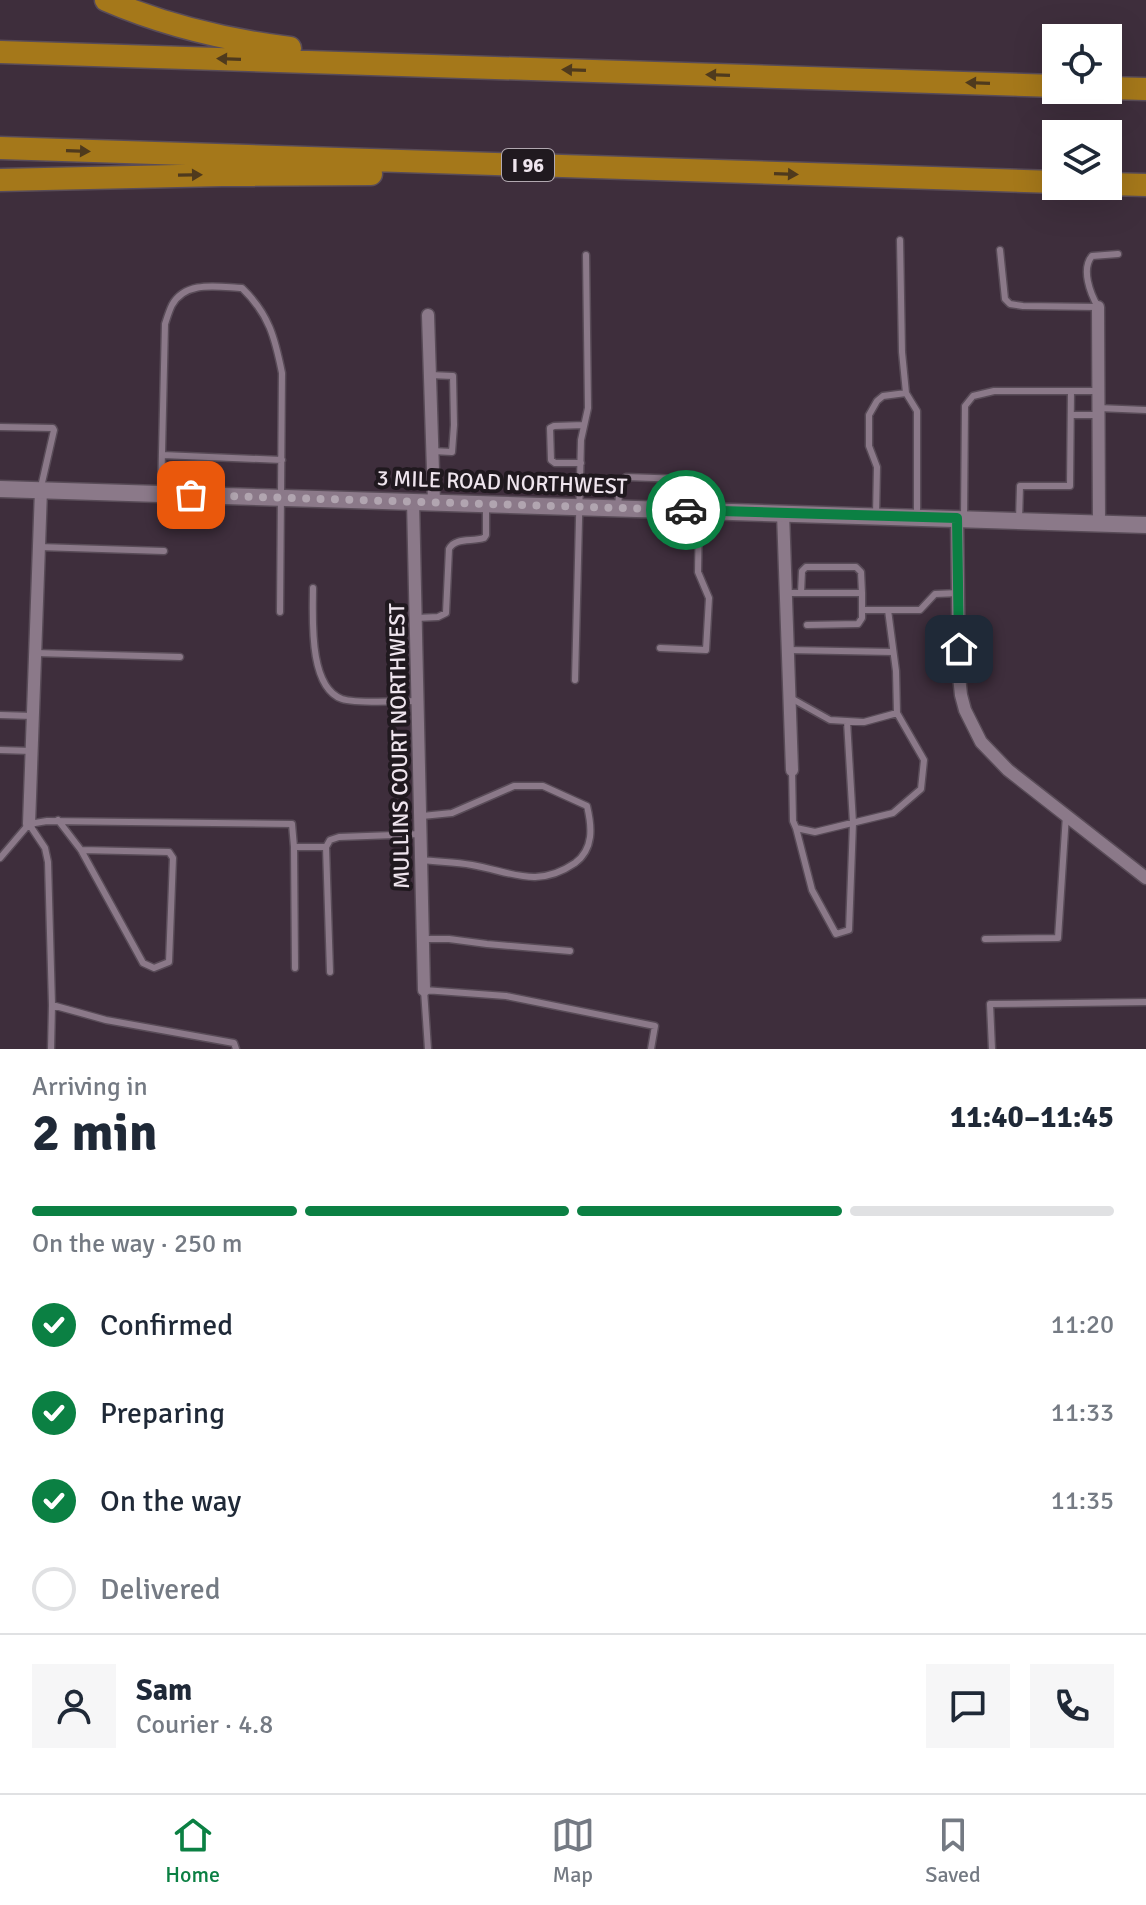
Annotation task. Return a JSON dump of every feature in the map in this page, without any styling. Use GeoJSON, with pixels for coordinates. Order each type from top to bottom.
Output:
{"type":"FeatureCollection","features":[{"type":"Feature","properties":{"kind":"highway"},"geometry":{"type":"LineString","coordinates":[[106,0],[166,23],[249,43],[503,67]]}},
{"type":"Feature","properties":{"kind":"highway"},"geometry":{"type":"LineString","coordinates":[[0,52],[1042,86]]}},
{"type":"Feature","properties":{"kind":"highway"},"geometry":{"type":"LineString","coordinates":[[1122,88],[1146,89]]}},
{"type":"Feature","properties":{"kind":"highway","name":"I 96"},"geometry":{"type":"LineString","coordinates":[[0,148],[1042,182]]}},
{"type":"Feature","properties":{"kind":"highway"},"geometry":{"type":"LineString","coordinates":[[0,180],[222,175],[753,173]]}},
{"type":"Feature","properties":{"kind":"highway"},"geometry":{"type":"LineString","coordinates":[[1122,184],[1146,185]]}},
{"type":"Feature","properties":{"kind":"main road","name":"3 MILE ROAD NORTHWEST"},"geometry":{"type":"LineString","coordinates":[[0,489],[1146,525]]}},
{"type":"Feature","properties":{"kind":"street"},"geometry":{"type":"LineString","coordinates":[[1098,307],[1099,523]]}},
{"type":"Feature","properties":{"kind":"street"},"geometry":{"type":"LineString","coordinates":[[428,315],[434,502]]}},
{"type":"Feature","properties":{"kind":"street"},"geometry":{"type":"LineString","coordinates":[[29,824],[41,490]]}},
{"type":"Feature","properties":{"kind":"street","name":"MULLINS COURT NORTHWEST"},"geometry":{"type":"LineString","coordinates":[[413,501],[424,990]]}},
{"type":"Feature","properties":{"kind":"street"},"geometry":{"type":"LineString","coordinates":[[783,513],[792,770]]}},
{"type":"Feature","properties":{"kind":"street"},"geometry":{"type":"LineString","coordinates":[[961,518],[961,695],[971,726],[981,742],[1008,770],[1146,878]]}},
{"type":"Feature","properties":{"kind":"lane"},"geometry":{"type":"LineString","coordinates":[[900,240],[906,393],[917,411],[917,517]]}},
{"type":"Feature","properties":{"kind":"lane"},"geometry":{"type":"LineString","coordinates":[[1000,250],[1005,299],[1010,304],[1023,306],[1098,307],[1088,286],[1088,261],[1092,256],[1118,254]]}},
{"type":"Feature","properties":{"kind":"lane"},"geometry":{"type":"LineString","coordinates":[[575,680],[581,433],[588,408],[586,255]]}},
{"type":"Feature","properties":{"kind":"lane"},"geometry":{"type":"LineString","coordinates":[[161,494],[165,324],[172,304],[183,292],[197,286],[242,288],[264,313],[275,337],[282,373],[280,612]]}},
{"type":"Feature","properties":{"kind":"lane"},"geometry":{"type":"LineString","coordinates":[[430,375],[453,376],[452,452],[432,451]]}},
{"type":"Feature","properties":{"kind":"lane"},"geometry":{"type":"LineString","coordinates":[[961,518],[965,406],[973,396],[994,391],[1098,391]]}},
{"type":"Feature","properties":{"kind":"lane"},"geometry":{"type":"LineString","coordinates":[[1019,520],[1020,486],[1070,486],[1071,391]]}},
{"type":"Feature","properties":{"kind":"lane"},"geometry":{"type":"LineString","coordinates":[[876,516],[877,467],[869,446],[869,415],[883,396],[906,393]]}},
{"type":"Feature","properties":{"kind":"lane"},"geometry":{"type":"LineString","coordinates":[[1071,415],[1146,410]]}},
{"type":"Feature","properties":{"kind":"lane"},"geometry":{"type":"LineString","coordinates":[[581,463],[555,463],[551,460],[549,433],[554,426],[584,425]]}},
{"type":"Feature","properties":{"kind":"lane"},"geometry":{"type":"LineString","coordinates":[[0,427],[53,428],[41,490]]}},
{"type":"Feature","properties":{"kind":"lane"},"geometry":{"type":"LineString","coordinates":[[162,455],[282,460]]}},
{"type":"Feature","properties":{"kind":"lane"},"geometry":{"type":"LineString","coordinates":[[617,508],[620,484],[626,477],[686,480],[690,486],[698,572],[709,598],[706,650],[660,648]]}},
{"type":"Feature","properties":{"kind":"lane"},"geometry":{"type":"LineString","coordinates":[[416,618],[438,617],[446,613],[449,549],[455,541],[484,538],[486,504]]}},
{"type":"Feature","properties":{"kind":"lane"},"geometry":{"type":"LineString","coordinates":[[39,547],[164,551]]}},
{"type":"Feature","properties":{"kind":"lane"},"geometry":{"type":"LineString","coordinates":[[801,593],[802,571],[806,567],[856,567],[861,572],[862,618],[858,624],[807,625]]}},
{"type":"Feature","properties":{"kind":"lane"},"geometry":{"type":"LineString","coordinates":[[313,588],[314,649],[326,686],[341,698],[353,700],[418,701]]}},
{"type":"Feature","properties":{"kind":"lane"},"geometry":{"type":"LineString","coordinates":[[786,593],[862,593]]}},
{"type":"Feature","properties":{"kind":"lane"},"geometry":{"type":"LineString","coordinates":[[862,610],[920,610],[935,594],[959,593]]}},
{"type":"Feature","properties":{"kind":"lane"},"geometry":{"type":"LineString","coordinates":[[796,828],[815,832],[893,813],[921,789],[924,760],[897,713],[896,671],[888,610]]}},
{"type":"Feature","properties":{"kind":"lane"},"geometry":{"type":"LineString","coordinates":[[788,650],[893,652]]}},
{"type":"Feature","properties":{"kind":"lane"},"geometry":{"type":"LineString","coordinates":[[35,653],[180,657]]}},
{"type":"Feature","properties":{"kind":"lane"},"geometry":{"type":"LineString","coordinates":[[789,697],[830,720],[864,722],[897,713]]}},
{"type":"Feature","properties":{"kind":"lane"},"geometry":{"type":"LineString","coordinates":[[0,715],[33,716]]}},
{"type":"Feature","properties":{"kind":"lane"},"geometry":{"type":"LineString","coordinates":[[792,770],[793,821],[812,890],[836,934],[849,930],[853,823],[847,721]]}},
{"type":"Feature","properties":{"kind":"lane"},"geometry":{"type":"LineString","coordinates":[[0,750],[32,751]]}},
{"type":"Feature","properties":{"kind":"lane"},"geometry":{"type":"LineString","coordinates":[[421,816],[452,813],[514,786],[543,786],[587,806],[590,822],[588,849],[582,858],[561,872],[545,877],[422,860]]}},
{"type":"Feature","properties":{"kind":"lane"},"geometry":{"type":"LineString","coordinates":[[985,939],[1058,938],[1066,815]]}},
{"type":"Feature","properties":{"kind":"lane"},"geometry":{"type":"LineString","coordinates":[[58,820],[81,850],[143,963],[154,968],[169,962],[173,858],[169,852],[81,850]]}},
{"type":"Feature","properties":{"kind":"lane"},"geometry":{"type":"LineString","coordinates":[[0,857],[29,824],[58,820],[292,824],[295,968]]}},
{"type":"Feature","properties":{"kind":"lane"},"geometry":{"type":"LineString","coordinates":[[29,824],[45,848],[48,862],[51,1049]]}},
{"type":"Feature","properties":{"kind":"lane"},"geometry":{"type":"LineString","coordinates":[[330,972],[326,847],[330,840],[339,837],[422,834]]}},
{"type":"Feature","properties":{"kind":"lane"},"geometry":{"type":"LineString","coordinates":[[294,847],[326,847]]}},
{"type":"Feature","properties":{"kind":"lane"},"geometry":{"type":"LineString","coordinates":[[423,939],[570,951]]}},
{"type":"Feature","properties":{"kind":"lane"},"geometry":{"type":"LineString","coordinates":[[428,1049],[424,990],[506,996],[655,1026],[651,1049]]}},
{"type":"Feature","properties":{"kind":"lane"},"geometry":{"type":"LineString","coordinates":[[992,1049],[990,1004],[1146,1002]]}},
{"type":"Feature","properties":{"kind":"lane"},"geometry":{"type":"LineString","coordinates":[[52,1005],[106,1020],[234,1043],[236,1049]]}},
{"type":"Feature","properties":{"kind":"way so far"},"geometry":{"type":"LineString","coordinates":[[191,495],[686,510]]}},
{"type":"Feature","properties":{"kind":"route"},"geometry":{"type":"LineString","coordinates":[[686,510],[957,518],[959,649]]}}]}
